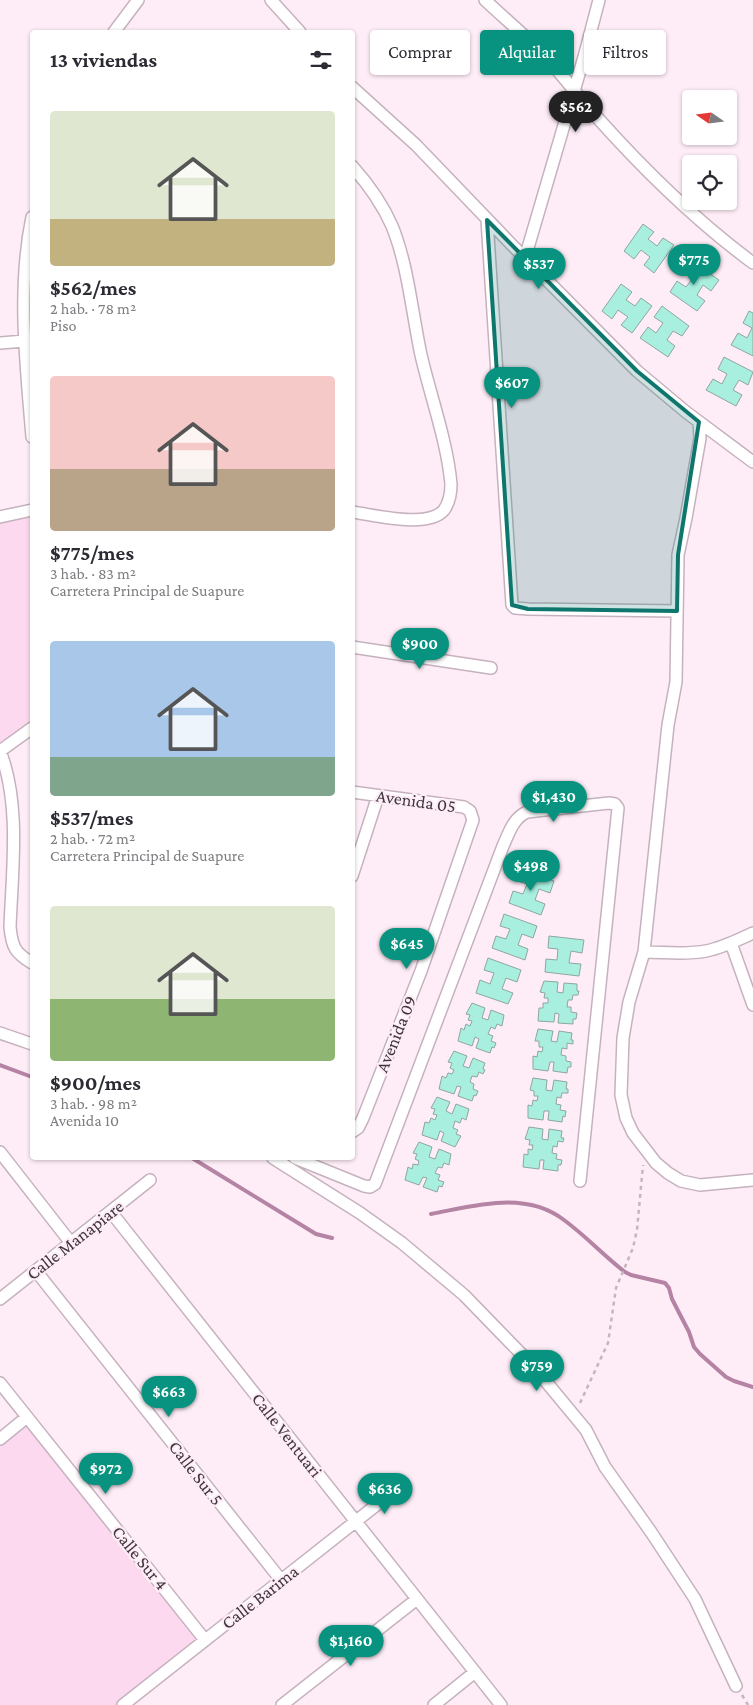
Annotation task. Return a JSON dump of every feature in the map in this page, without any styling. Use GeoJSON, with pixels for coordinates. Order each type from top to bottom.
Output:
{"type":"FeatureCollection","features":[{"type":"Feature","properties":{"kind":"street"},"geometry":{"type":"LineString","coordinates":[[116,30],[138,0]]}},
{"type":"Feature","properties":{"kind":"street"},"geometry":{"type":"LineString","coordinates":[[271,0],[298,30]]}},
{"type":"Feature","properties":{"kind":"street"},"geometry":{"type":"LineString","coordinates":[[485,0],[544,55],[575,89],[594,114],[654,178],[710,230],[753,263]]}},
{"type":"Feature","properties":{"kind":"street"},"geometry":{"type":"LineString","coordinates":[[525,258],[599,0]]}},
{"type":"Feature","properties":{"kind":"street"},"geometry":{"type":"LineString","coordinates":[[355,90],[416,145],[487,220],[637,371],[699,422],[753,462]]}},
{"type":"Feature","properties":{"kind":"street"},"geometry":{"type":"LineString","coordinates":[[355,170],[380,202],[396,237],[402,258],[421,356],[444,446],[451,487],[447,505],[437,516],[429,518],[398,518],[355,512]]}},
{"type":"Feature","properties":{"kind":"street"},"geometry":{"type":"LineString","coordinates":[[487,220],[512,605],[515,608],[528,609],[677,611]]}},
{"type":"Feature","properties":{"kind":"street"},"geometry":{"type":"LineString","coordinates":[[30,238],[24,276],[25,341],[30,410]]}},
{"type":"Feature","properties":{"kind":"street"},"geometry":{"type":"LineString","coordinates":[[0,343],[25,341]]}},
{"type":"Feature","properties":{"kind":"street"},"geometry":{"type":"LineString","coordinates":[[699,422],[700,438],[678,555],[676,682],[668,725],[644,952],[626,1020],[621,1070],[621,1095],[626,1118],[633,1133],[656,1163],[668,1173],[681,1181],[700,1185],[753,1180]]}},
{"type":"Feature","properties":{"kind":"street"},"geometry":{"type":"LineString","coordinates":[[0,517],[30,510]]}},
{"type":"Feature","properties":{"kind":"street"},"geometry":{"type":"LineString","coordinates":[[355,647],[491,668]]}},
{"type":"Feature","properties":{"kind":"street"},"geometry":{"type":"LineString","coordinates":[[30,729],[0,751],[7,774],[13,838],[11,940],[17,953],[30,962]]}},
{"type":"Feature","properties":{"kind":"street","name":"Avenida 05"},"geometry":{"type":"LineString","coordinates":[[355,792],[464,807],[470,811],[473,820]]}},
{"type":"Feature","properties":{"kind":"street"},"geometry":{"type":"LineString","coordinates":[[355,867],[378,796]]}},
{"type":"Feature","properties":{"kind":"street"},"geometry":{"type":"LineString","coordinates":[[300,1160],[364,1186],[375,1184],[513,825],[520,815],[527,812],[609,803],[616,804],[618,808],[580,1181]]}},
{"type":"Feature","properties":{"kind":"street","name":"Avenida 09"},"geometry":{"type":"LineString","coordinates":[[355,1130],[363,1118],[421,971],[473,820]]}},
{"type":"Feature","properties":{"kind":"street"},"geometry":{"type":"LineString","coordinates":[[644,952],[705,951],[731,943],[753,933]]}},
{"type":"Feature","properties":{"kind":"street"},"geometry":{"type":"LineString","coordinates":[[731,943],[753,1005]]}},
{"type":"Feature","properties":{"kind":"street"},"geometry":{"type":"LineString","coordinates":[[0,1034],[30,1043]]}},
{"type":"Feature","properties":{"kind":"street"},"geometry":{"type":"LineString","coordinates":[[0,1152],[71,1243]]}},
{"type":"Feature","properties":{"kind":"street"},"geometry":{"type":"LineString","coordinates":[[276,1160],[379,1225],[464,1294],[533,1366],[586,1430],[605,1467],[695,1599],[736,1686]]}},
{"type":"Feature","properties":{"kind":"street","name":"Calle Manapiare"},"geometry":{"type":"LineString","coordinates":[[0,1300],[150,1180]]}},
{"type":"Feature","properties":{"kind":"street","name":"Calle Ventuari"},"geometry":{"type":"LineString","coordinates":[[111,1212],[501,1705]]}},
{"type":"Feature","properties":{"kind":"street","name":"Calle Sur 5"},"geometry":{"type":"LineString","coordinates":[[36,1271],[281,1580]]}},
{"type":"Feature","properties":{"kind":"street","name":"Calle Sur 4"},"geometry":{"type":"LineString","coordinates":[[0,1383],[205,1640]]}},
{"type":"Feature","properties":{"kind":"street"},"geometry":{"type":"LineString","coordinates":[[0,1439],[27,1417]]}},
{"type":"Feature","properties":{"kind":"street","name":"Calle Barima"},"geometry":{"type":"LineString","coordinates":[[123,1705],[398,1488]]}},
{"type":"Feature","properties":{"kind":"street"},"geometry":{"type":"LineString","coordinates":[[282,1705],[417,1599]]}},
{"type":"Feature","properties":{"kind":"street"},"geometry":{"type":"LineString","coordinates":[[434,1705],[475,1672]]}},
{"type":"Feature","properties":{"kind":"path"},"geometry":{"type":"LineString","coordinates":[[574,1414],[608,1343],[616,1288],[633,1248],[638,1230],[642,1197],[644,1149]]}},
{"type":"Feature","properties":{"kind":"highlighted area"},"geometry":{"type":"Polygon","coordinates":[[[487,220],[637,371],[699,422],[678,555],[677,611],[528,609],[512,605],[487,220]]]}},
{"type":"Feature","properties":{"kind":"shaded area"},"geometry":{"type":"Polygon","coordinates":[[[30,510],[30,729],[0,751],[0,517],[30,510]]]}},
{"type":"Feature","properties":{"kind":"shaded area"},"geometry":{"type":"Polygon","coordinates":[[[27,1417],[205,1640],[123,1705],[0,1705],[0,1439],[27,1417]]]}},
{"type":"Feature","properties":{"kind":"building"},"geometry":{"type":"Polygon","coordinates":[[[643,224],[654,232],[648,239],[657,246],[663,238],[674,245],[654,273],[644,265],[650,257],[641,250],[634,259],[624,251],[643,224]]]}},
{"type":"Feature","properties":{"kind":"building"},"geometry":{"type":"Polygon","coordinates":[[[691,261],[719,280],[711,291],[703,285],[697,295],[705,301],[697,311],[670,292],[677,281],[686,287],[693,278],[684,272],[691,261]]]}},
{"type":"Feature","properties":{"kind":"building"},"geometry":{"type":"Polygon","coordinates":[[[621,284],[632,292],[626,300],[635,306],[641,298],[652,306],[632,333],[621,325],[628,317],[618,310],[612,319],[602,311],[621,284]]]}},
{"type":"Feature","properties":{"kind":"building"},"geometry":{"type":"Polygon","coordinates":[[[662,306],[689,326],[682,336],[673,331],[667,340],[675,346],[668,357],[640,338],[648,327],[656,333],[663,323],[654,317],[662,306]]]}},
{"type":"Feature","properties":{"kind":"building"},"geometry":{"type":"Polygon","coordinates":[[[749,311],[753,313],[753,356],[731,345],[738,333],[747,338],[752,328],[743,323],[749,311]]]}},
{"type":"Feature","properties":{"kind":"building"},"geometry":{"type":"Polygon","coordinates":[[[724,357],[753,372],[748,385],[739,380],[733,390],[742,395],[736,406],[706,390],[713,379],[722,384],[727,374],[718,369],[724,357]]]}},
{"type":"Feature","properties":{"kind":"building"},"geometry":{"type":"Polygon","coordinates":[[[521,869],[554,881],[550,893],[539,889],[535,900],[545,904],[541,915],[509,903],[513,891],[523,894],[527,884],[517,881],[521,869]]]}},
{"type":"Feature","properties":{"kind":"building"},"geometry":{"type":"Polygon","coordinates":[[[504,914],[537,926],[533,938],[522,934],[518,945],[528,949],[525,960],[492,948],[496,936],[506,939],[510,929],[500,926],[504,914]]]}},
{"type":"Feature","properties":{"kind":"building"},"geometry":{"type":"Polygon","coordinates":[[[549,936],[584,940],[582,953],[571,951],[569,963],[581,964],[579,976],[545,972],[546,959],[557,960],[558,949],[548,948],[549,936]]]}},
{"type":"Feature","properties":{"kind":"building"},"geometry":{"type":"Polygon","coordinates":[[[488,958],[521,970],[517,982],[506,978],[502,989],[513,993],[508,1004],[476,993],[480,980],[490,984],[494,973],[484,970],[488,958]]]}},
{"type":"Feature","properties":{"kind":"building"},"geometry":{"type":"Polygon","coordinates":[[[544,981],[558,982],[557,992],[563,993],[564,983],[577,984],[578,995],[573,995],[572,1000],[568,1000],[567,1007],[571,1007],[571,1012],[577,1013],[576,1019],[573,1019],[573,1024],[558,1023],[559,1014],[555,1013],[554,1022],[538,1021],[539,1008],[543,1008],[543,1003],[548,1003],[548,998],[544,998],[545,993],[540,992],[544,981]]]}},
{"type":"Feature","properties":{"kind":"building"},"geometry":{"type":"Polygon","coordinates":[[[472,1003],[485,1008],[482,1018],[488,1020],[491,1010],[504,1015],[502,1026],[497,1024],[495,1029],[491,1027],[488,1034],[493,1036],[491,1041],[496,1043],[490,1053],[476,1048],[479,1039],[475,1037],[472,1046],[458,1041],[461,1028],[464,1030],[466,1024],[470,1026],[472,1021],[468,1020],[470,1015],[466,1014],[472,1003]]]}},
{"type":"Feature","properties":{"kind":"building"},"geometry":{"type":"Polygon","coordinates":[[[538,1029],[553,1031],[551,1041],[557,1042],[559,1031],[572,1033],[571,1040],[573,1040],[573,1044],[567,1043],[567,1049],[562,1048],[561,1055],[566,1056],[566,1061],[571,1062],[571,1067],[568,1067],[567,1073],[553,1071],[554,1062],[550,1062],[548,1071],[533,1069],[533,1056],[537,1057],[538,1051],[542,1052],[543,1047],[539,1047],[539,1041],[535,1041],[538,1029]]]}},
{"type":"Feature","properties":{"kind":"building"},"geometry":{"type":"Polygon","coordinates":[[[454,1051],[467,1056],[463,1066],[469,1068],[473,1058],[485,1063],[483,1074],[479,1072],[477,1077],[472,1076],[470,1082],[474,1084],[473,1089],[478,1091],[472,1101],[458,1096],[461,1087],[457,1086],[454,1094],[439,1089],[442,1076],[446,1078],[448,1073],[452,1074],[454,1070],[450,1068],[452,1063],[448,1062],[454,1051]]]}},
{"type":"Feature","properties":{"kind":"building"},"geometry":{"type":"Polygon","coordinates":[[[533,1078],[547,1080],[546,1090],[552,1091],[554,1080],[567,1082],[566,1089],[568,1089],[568,1093],[562,1093],[561,1098],[557,1097],[556,1104],[561,1105],[560,1110],[566,1111],[562,1122],[548,1120],[549,1111],[544,1111],[543,1120],[528,1118],[528,1105],[532,1106],[533,1100],[537,1101],[538,1096],[534,1096],[534,1091],[530,1090],[533,1078]]]}},
{"type":"Feature","properties":{"kind":"building"},"geometry":{"type":"Polygon","coordinates":[[[437,1097],[450,1102],[446,1111],[452,1114],[456,1104],[469,1109],[466,1120],[462,1118],[460,1123],[455,1121],[453,1128],[458,1130],[456,1134],[461,1136],[455,1147],[441,1141],[444,1133],[440,1131],[437,1140],[422,1135],[425,1122],[429,1123],[431,1118],[435,1120],[437,1115],[433,1114],[435,1109],[431,1108],[437,1097]]]}},
{"type":"Feature","properties":{"kind":"building"},"geometry":{"type":"Polygon","coordinates":[[[529,1127],[543,1129],[542,1139],[548,1140],[549,1129],[562,1131],[561,1138],[564,1138],[563,1142],[558,1141],[557,1147],[553,1146],[552,1153],[557,1154],[556,1159],[562,1160],[561,1165],[558,1165],[558,1171],[543,1169],[544,1160],[540,1160],[539,1169],[523,1167],[524,1154],[528,1155],[528,1149],[532,1150],[533,1145],[529,1145],[530,1140],[525,1139],[529,1127]]]}},
{"type":"Feature","properties":{"kind":"building"},"geometry":{"type":"Polygon","coordinates":[[[419,1142],[432,1147],[429,1157],[435,1159],[439,1149],[451,1154],[449,1165],[444,1163],[442,1168],[438,1167],[435,1173],[440,1175],[438,1180],[444,1182],[442,1187],[439,1186],[437,1192],[423,1187],[427,1178],[423,1177],[419,1185],[405,1180],[408,1167],[412,1169],[413,1164],[418,1165],[419,1161],[415,1159],[417,1154],[413,1153],[419,1142]]]}},
{"type":"Feature","properties":{"kind":"waterway"},"geometry":{"type":"LineString","coordinates":[[0,1065],[30,1076]]}},
{"type":"Feature","properties":{"kind":"waterway"},"geometry":{"type":"LineString","coordinates":[[195,1160],[316,1234],[332,1238]]}},
{"type":"Feature","properties":{"kind":"waterway"},"geometry":{"type":"LineString","coordinates":[[431,1214],[482,1204],[499,1203],[533,1205],[549,1211],[572,1226],[625,1272],[665,1283],[689,1332],[694,1347],[726,1377],[753,1387]]}}]}
